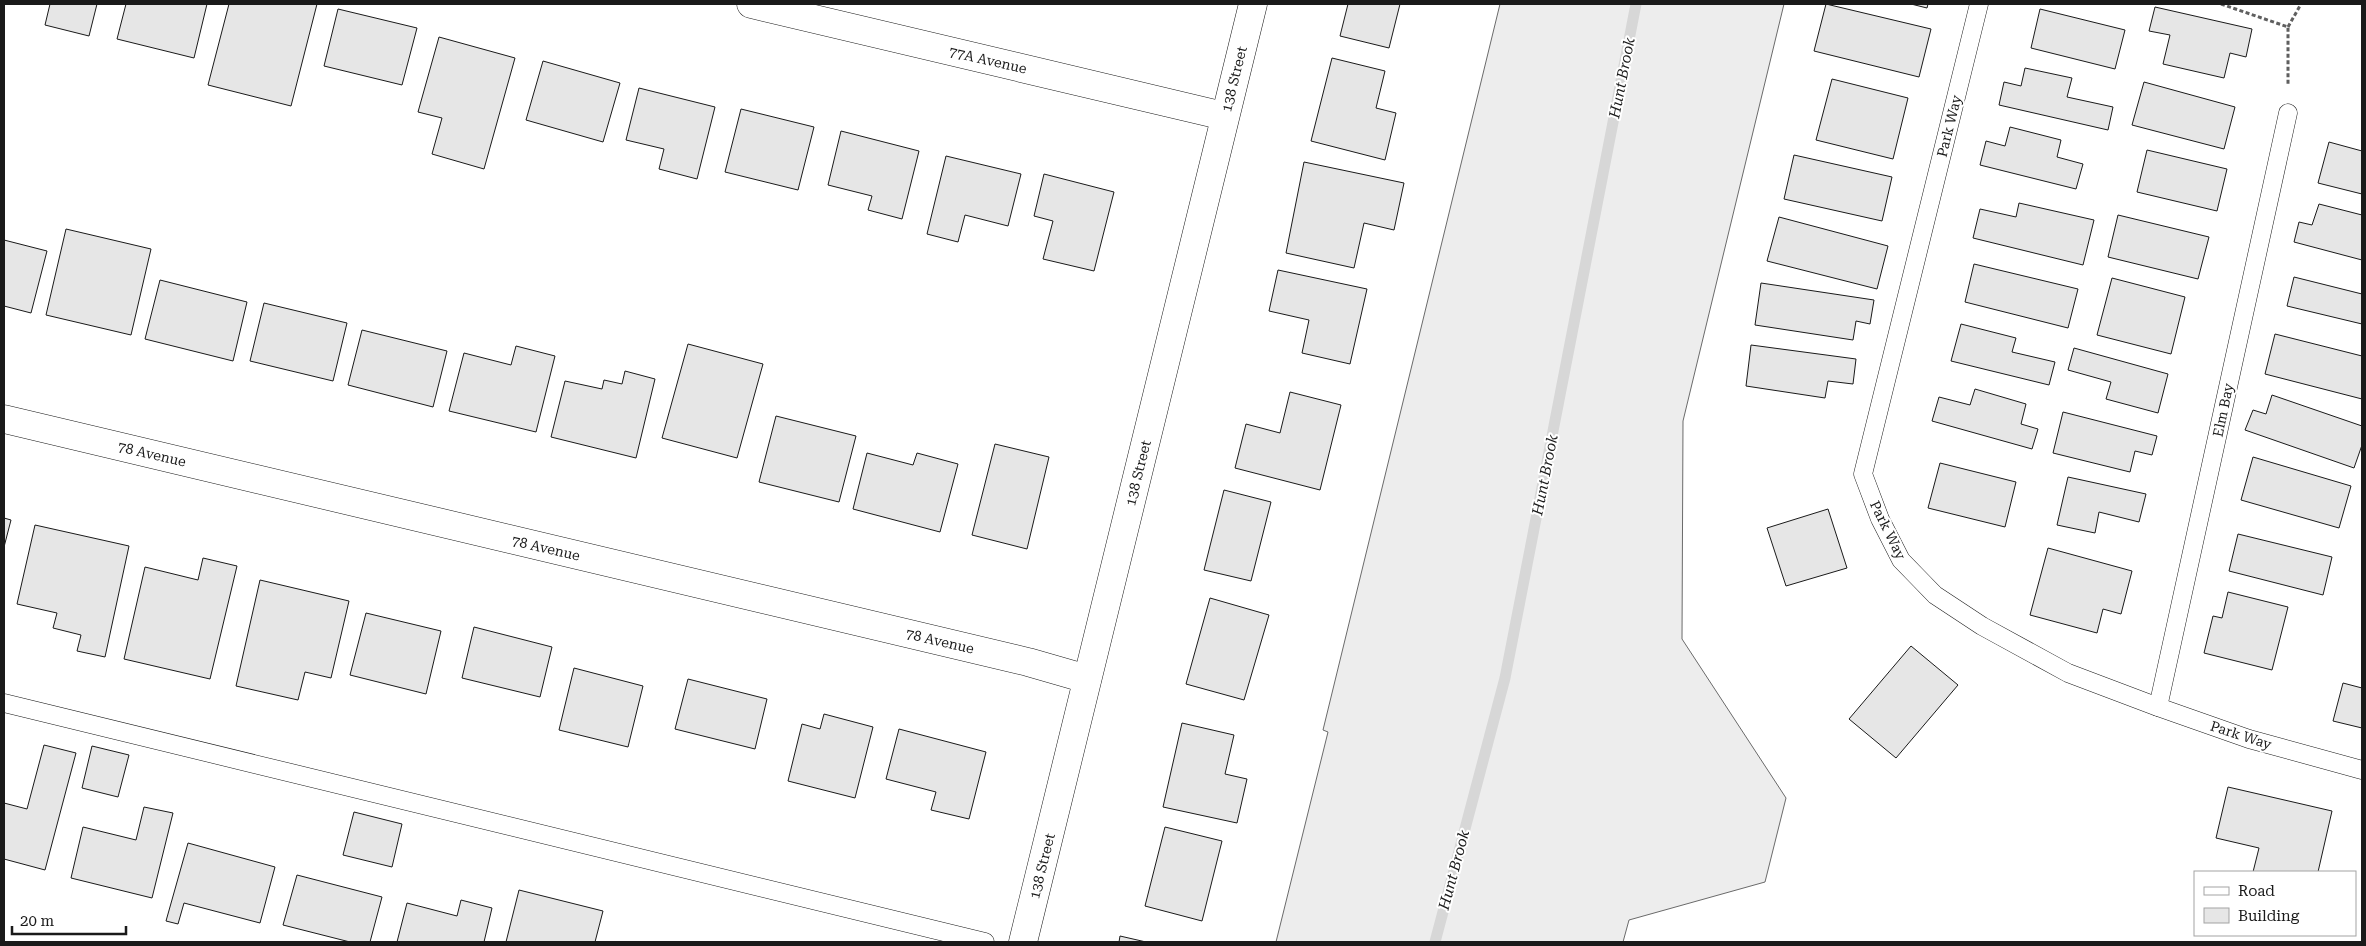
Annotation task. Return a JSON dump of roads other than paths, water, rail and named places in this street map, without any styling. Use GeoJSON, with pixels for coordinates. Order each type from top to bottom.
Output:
{"type":"FeatureCollection","features":[{"type":"Feature","properties":{"kind":"street","name":"77A Avenue"},"geometry":{"type":"LineString","coordinates":[[751,4],[1224,116]]}},
{"type":"Feature","properties":{"kind":"street","name":"138 Street"},"geometry":{"type":"LineString","coordinates":[[1023,942],[1253,4]]}},
{"type":"Feature","properties":{"kind":"street","name":"78 Avenue"},"geometry":{"type":"LineString","coordinates":[[4,419],[1028,662],[1088,678]]}},
{"type":"Feature","properties":{"kind":"lane","name":"Park Way"},"geometry":{"type":"LineString","coordinates":[[1979,4],[1863,474],[1880,519],[1901,560],[1935,595],[1982,626],[2068,673],[2249,739],[2362,770]]}},
{"type":"Feature","properties":{"kind":"lane","name":"Elm Bay"},"geometry":{"type":"LineString","coordinates":[[2158,707],[2288,113]]}},
{"type":"Feature","properties":{"kind":"lane"},"geometry":{"type":"LineString","coordinates":[[4,703],[985,942]]}},
{"type":"Feature","properties":{"kind":"waterway","name":"Hunt Brook"},"geometry":{"type":"LineString","coordinates":[[1435,942],[1505,678],[1636,4]]}}]}
